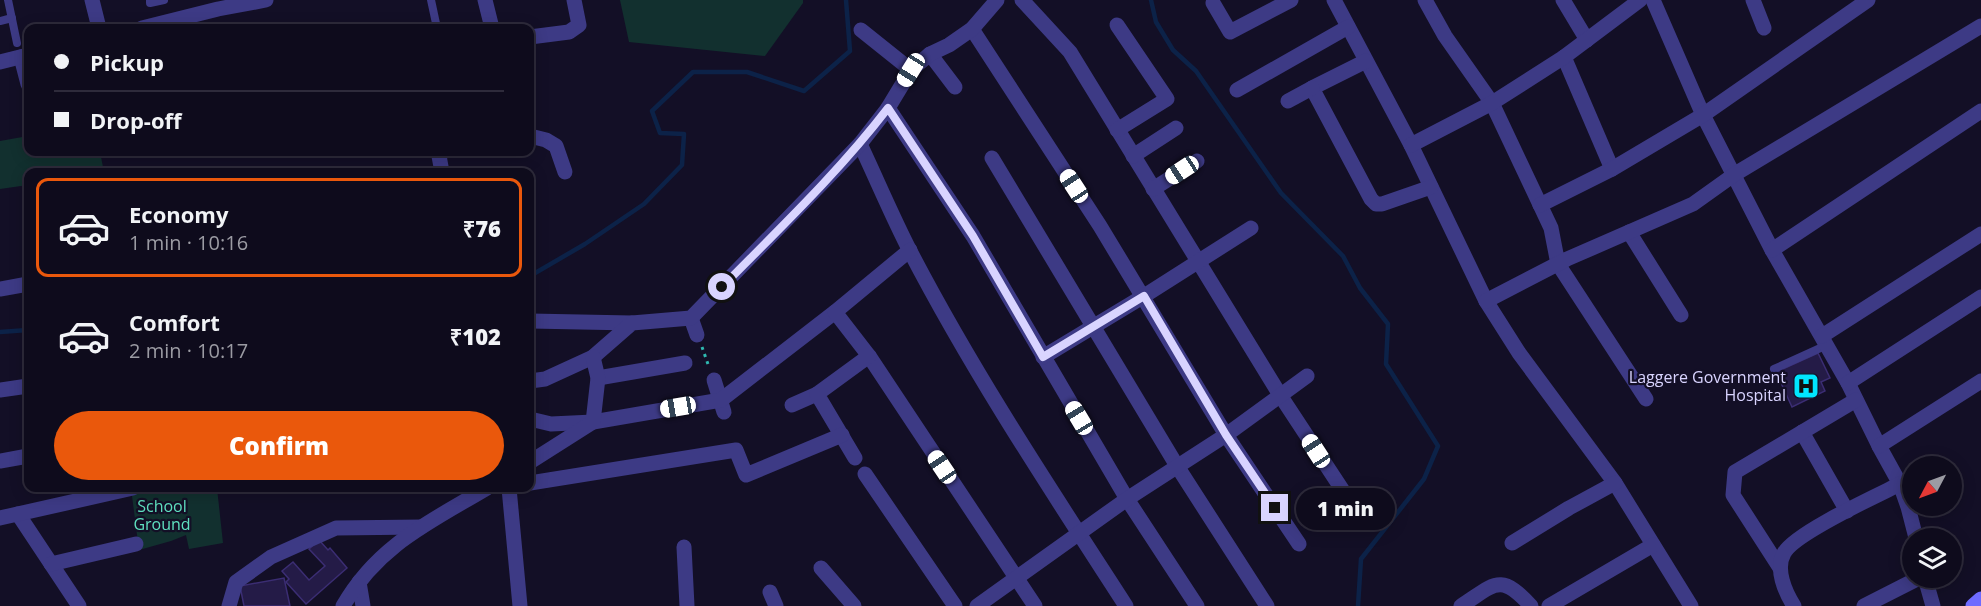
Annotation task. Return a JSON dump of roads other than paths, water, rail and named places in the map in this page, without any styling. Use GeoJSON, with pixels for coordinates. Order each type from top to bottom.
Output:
{"type":"FeatureCollection","features":[{"type":"Feature","properties":{"kind":"street"},"geometry":{"type":"LineString","coordinates":[[92,0],[98,24]]}},
{"type":"Feature","properties":{"kind":"street"},"geometry":{"type":"LineString","coordinates":[[166,24],[217,4],[266,0]]}},
{"type":"Feature","properties":{"kind":"street"},"geometry":{"type":"LineString","coordinates":[[485,0],[491,24]]}},
{"type":"Feature","properties":{"kind":"street"},"geometry":{"type":"LineString","coordinates":[[534,36],[569,32],[579,25],[574,0]]}},
{"type":"Feature","properties":{"kind":"street"},"geometry":{"type":"LineString","coordinates":[[1022,0],[1070,52],[1280,395],[1353,506]]}},
{"type":"Feature","properties":{"kind":"street"},"geometry":{"type":"LineString","coordinates":[[1213,3],[1230,32],[1291,0]]}},
{"type":"Feature","properties":{"kind":"street"},"geometry":{"type":"LineString","coordinates":[[1334,0],[1411,145],[1486,301],[1526,363],[1615,483],[1691,606]]}},
{"type":"Feature","properties":{"kind":"street"},"geometry":{"type":"LineString","coordinates":[[1563,0],[1587,40]]}},
{"type":"Feature","properties":{"kind":"street"},"geometry":{"type":"LineString","coordinates":[[1411,145],[1492,103],[1564,57],[1640,0]]}},
{"type":"Feature","properties":{"kind":"street"},"geometry":{"type":"LineString","coordinates":[[1653,0],[1703,115],[1772,250],[1848,383],[1900,484],[1913,528]]}},
{"type":"Feature","properties":{"kind":"street"},"geometry":{"type":"LineString","coordinates":[[1753,0],[1764,28]]}},
{"type":"Feature","properties":{"kind":"street"},"geometry":{"type":"LineString","coordinates":[[1540,205],[1612,169],[1703,115],[1868,0]]}},
{"type":"Feature","properties":{"kind":"street"},"geometry":{"type":"LineString","coordinates":[[534,321],[633,323],[692,318],[860,144],[888,108],[911,70],[930,54],[949,45],[972,29],[994,1]]}},
{"type":"Feature","properties":{"kind":"street"},"geometry":{"type":"LineString","coordinates":[[1430,2],[1445,36],[1492,103],[1551,228],[1558,264],[1646,399]]}},
{"type":"Feature","properties":{"kind":"street"},"geometry":{"type":"LineString","coordinates":[[1117,24],[1167,99],[1117,130]]}},
{"type":"Feature","properties":{"kind":"street"},"geometry":{"type":"LineString","coordinates":[[1486,301],[1558,264],[1693,204],[1734,174],[1981,26]]}},
{"type":"Feature","properties":{"kind":"street"},"geometry":{"type":"LineString","coordinates":[[1237,90],[1348,27]]}},
{"type":"Feature","properties":{"kind":"street"},"geometry":{"type":"LineString","coordinates":[[972,29],[1100,225],[1226,435],[1299,544]]}},
{"type":"Feature","properties":{"kind":"street"},"geometry":{"type":"LineString","coordinates":[[861,30],[911,70]]}},
{"type":"Feature","properties":{"kind":"street"},"geometry":{"type":"LineString","coordinates":[[0,62],[22,51]]}},
{"type":"Feature","properties":{"kind":"street"},"geometry":{"type":"LineString","coordinates":[[930,54],[955,87]]}},
{"type":"Feature","properties":{"kind":"street"},"geometry":{"type":"LineString","coordinates":[[1564,57],[1612,169]]}},
{"type":"Feature","properties":{"kind":"street"},"geometry":{"type":"LineString","coordinates":[[1288,101],[1366,61]]}},
{"type":"Feature","properties":{"kind":"street"},"geometry":{"type":"LineString","coordinates":[[1312,88],[1371,199],[1376,204],[1383,204],[1431,187]]}},
{"type":"Feature","properties":{"kind":"street"},"geometry":{"type":"LineString","coordinates":[[888,108],[973,236],[1127,499],[1197,606]]}},
{"type":"Feature","properties":{"kind":"street"},"geometry":{"type":"LineString","coordinates":[[1772,250],[1981,111]]}},
{"type":"Feature","properties":{"kind":"street"},"geometry":{"type":"LineString","coordinates":[[1133,156],[1176,128]]}},
{"type":"Feature","properties":{"kind":"street"},"geometry":{"type":"LineString","coordinates":[[534,137],[546,140],[555,146],[565,172]]}},
{"type":"Feature","properties":{"kind":"street"},"geometry":{"type":"LineString","coordinates":[[860,144],[910,250],[949,322],[1079,534],[1126,606]]}},
{"type":"Feature","properties":{"kind":"street"},"geometry":{"type":"LineString","coordinates":[[992,158],[1178,466],[1267,606]]}},
{"type":"Feature","properties":{"kind":"street"},"geometry":{"type":"LineString","coordinates":[[1154,189],[1197,161]]}},
{"type":"Feature","properties":{"kind":"street"},"geometry":{"type":"LineString","coordinates":[[1043,357],[1251,228]]}},
{"type":"Feature","properties":{"kind":"street"},"geometry":{"type":"LineString","coordinates":[[1629,232],[1681,315]]}},
{"type":"Feature","properties":{"kind":"street"},"geometry":{"type":"LineString","coordinates":[[1824,341],[1981,234]]}},
{"type":"Feature","properties":{"kind":"street"},"geometry":{"type":"LineString","coordinates":[[534,420],[551,424],[593,422],[723,406],[910,250]]}},
{"type":"Feature","properties":{"kind":"street"},"geometry":{"type":"LineString","coordinates":[[0,289],[24,285]]}},
{"type":"Feature","properties":{"kind":"street"},"geometry":{"type":"LineString","coordinates":[[1848,383],[1981,297]]}},
{"type":"Feature","properties":{"kind":"street"},"geometry":{"type":"LineString","coordinates":[[835,312],[869,356],[1035,606]]}},
{"type":"Feature","properties":{"kind":"street"},"geometry":{"type":"LineString","coordinates":[[692,318],[698,334]]}},
{"type":"Feature","properties":{"kind":"street"},"geometry":{"type":"LineString","coordinates":[[534,380],[545,379],[593,357],[633,323]]}},
{"type":"Feature","properties":{"kind":"street"},"geometry":{"type":"LineString","coordinates":[[792,405],[817,394],[869,356]]}},
{"type":"Feature","properties":{"kind":"street"},"geometry":{"type":"LineString","coordinates":[[593,357],[598,378],[593,422]]}},
{"type":"Feature","properties":{"kind":"street"},"geometry":{"type":"LineString","coordinates":[[598,378],[685,363]]}},
{"type":"Feature","properties":{"kind":"street"},"geometry":{"type":"LineString","coordinates":[[977,606],[1127,499],[1226,435],[1307,376]]}},
{"type":"Feature","properties":{"kind":"street"},"geometry":{"type":"LineString","coordinates":[[714,380],[723,406]]}},
{"type":"Feature","properties":{"kind":"street"},"geometry":{"type":"LineString","coordinates":[[1879,446],[1981,381]]}},
{"type":"Feature","properties":{"kind":"street"},"geometry":{"type":"LineString","coordinates":[[0,390],[24,387]]}},
{"type":"Feature","properties":{"kind":"street"},"geometry":{"type":"LineString","coordinates":[[817,394],[855,458]]}},
{"type":"Feature","properties":{"kind":"street"},"geometry":{"type":"LineString","coordinates":[[1794,606],[1785,589],[1780,567],[1733,495],[1735,472],[1856,400]]}},
{"type":"Feature","properties":{"kind":"street"},"geometry":{"type":"LineString","coordinates":[[534,459],[593,422]]}},
{"type":"Feature","properties":{"kind":"street"},"geometry":{"type":"LineString","coordinates":[[1802,432],[1847,511]]}},
{"type":"Feature","properties":{"kind":"street"},"geometry":{"type":"LineString","coordinates":[[534,482],[736,450],[746,475],[842,435]]}},
{"type":"Feature","properties":{"kind":"street"},"geometry":{"type":"LineString","coordinates":[[534,451],[550,449]]}},
{"type":"Feature","properties":{"kind":"street"},"geometry":{"type":"LineString","coordinates":[[0,461],[24,457]]}},
{"type":"Feature","properties":{"kind":"street"},"geometry":{"type":"LineString","coordinates":[[865,474],[955,606]]}},
{"type":"Feature","properties":{"kind":"street"},"geometry":{"type":"LineString","coordinates":[[1512,543],[1615,483]]}},
{"type":"Feature","properties":{"kind":"street"},"geometry":{"type":"LineString","coordinates":[[1780,567],[1784,552],[1813,529],[1900,484]]}},
{"type":"Feature","properties":{"kind":"street"},"geometry":{"type":"LineString","coordinates":[[0,518],[115,492]]}},
{"type":"Feature","properties":{"kind":"street"},"geometry":{"type":"LineString","coordinates":[[343,606],[376,562],[403,538],[480,492]]}},
{"type":"Feature","properties":{"kind":"street"},"geometry":{"type":"LineString","coordinates":[[509,492],[520,606]]}},
{"type":"Feature","properties":{"kind":"street"},"geometry":{"type":"LineString","coordinates":[[18,514],[79,606]]}},
{"type":"Feature","properties":{"kind":"street"},"geometry":{"type":"LineString","coordinates":[[229,606],[236,582],[271,557],[336,528],[421,527]]}},
{"type":"Feature","properties":{"kind":"street"},"geometry":{"type":"LineString","coordinates":[[51,564],[136,544]]}},
{"type":"Feature","properties":{"kind":"street"},"geometry":{"type":"LineString","coordinates":[[1549,606],[1653,545]]}},
{"type":"Feature","properties":{"kind":"street"},"geometry":{"type":"LineString","coordinates":[[684,547],[687,606]]}},
{"type":"Feature","properties":{"kind":"street"},"geometry":{"type":"LineString","coordinates":[[820,567],[854,606]]}},
{"type":"Feature","properties":{"kind":"street"},"geometry":{"type":"LineString","coordinates":[[359,582],[363,606]]}},
{"type":"Feature","properties":{"kind":"street"},"geometry":{"type":"LineString","coordinates":[[1461,606],[1495,584],[1505,584],[1516,590],[1531,606]]}},
{"type":"Feature","properties":{"kind":"street"},"geometry":{"type":"LineString","coordinates":[[1864,606],[1902,587]]}},
{"type":"Feature","properties":{"kind":"street"},"geometry":{"type":"LineString","coordinates":[[1928,588],[1933,606]]}},
{"type":"Feature","properties":{"kind":"street"},"geometry":{"type":"LineString","coordinates":[[1973,606],[1981,599]]}},
{"type":"Feature","properties":{"kind":"lane"},"geometry":{"type":"LineString","coordinates":[[8,0],[22,51]]}},
{"type":"Feature","properties":{"kind":"lane"},"geometry":{"type":"LineString","coordinates":[[150,0],[150,3],[164,0]]}},
{"type":"Feature","properties":{"kind":"lane"},"geometry":{"type":"LineString","coordinates":[[431,0],[436,24]]}},
{"type":"Feature","properties":{"kind":"lane"},"geometry":{"type":"LineString","coordinates":[[0,21],[12,18]]}},
{"type":"Feature","properties":{"kind":"lane"},"geometry":{"type":"LineString","coordinates":[[1774,369],[1824,341]]}},
{"type":"Feature","properties":{"kind":"waterway"},"geometry":{"type":"LineString","coordinates":[[534,274],[585,244],[644,204],[682,165],[684,134],[660,133],[652,111],[693,72],[747,72],[804,91],[850,51],[846,0]]}},
{"type":"Feature","properties":{"kind":"waterway"},"geometry":{"type":"LineString","coordinates":[[1151,0],[1156,22],[1173,50],[1196,71],[1281,193],[1343,256],[1360,288],[1388,324],[1386,364],[1438,446],[1424,479],[1361,559],[1358,606]]}},
{"type":"Feature","properties":{"kind":"waterway"},"geometry":{"type":"LineString","coordinates":[[0,332],[24,330]]}},
{"type":"Feature","properties":{"kind":"place","name":"Laggere Government Hospital"},"geometry":{"type":"Point","coordinates":[1806,386]}},
{"type":"Feature","properties":{"kind":"park label","name":"School Ground"},"geometry":{"type":"Point","coordinates":[162,515]}}]}
